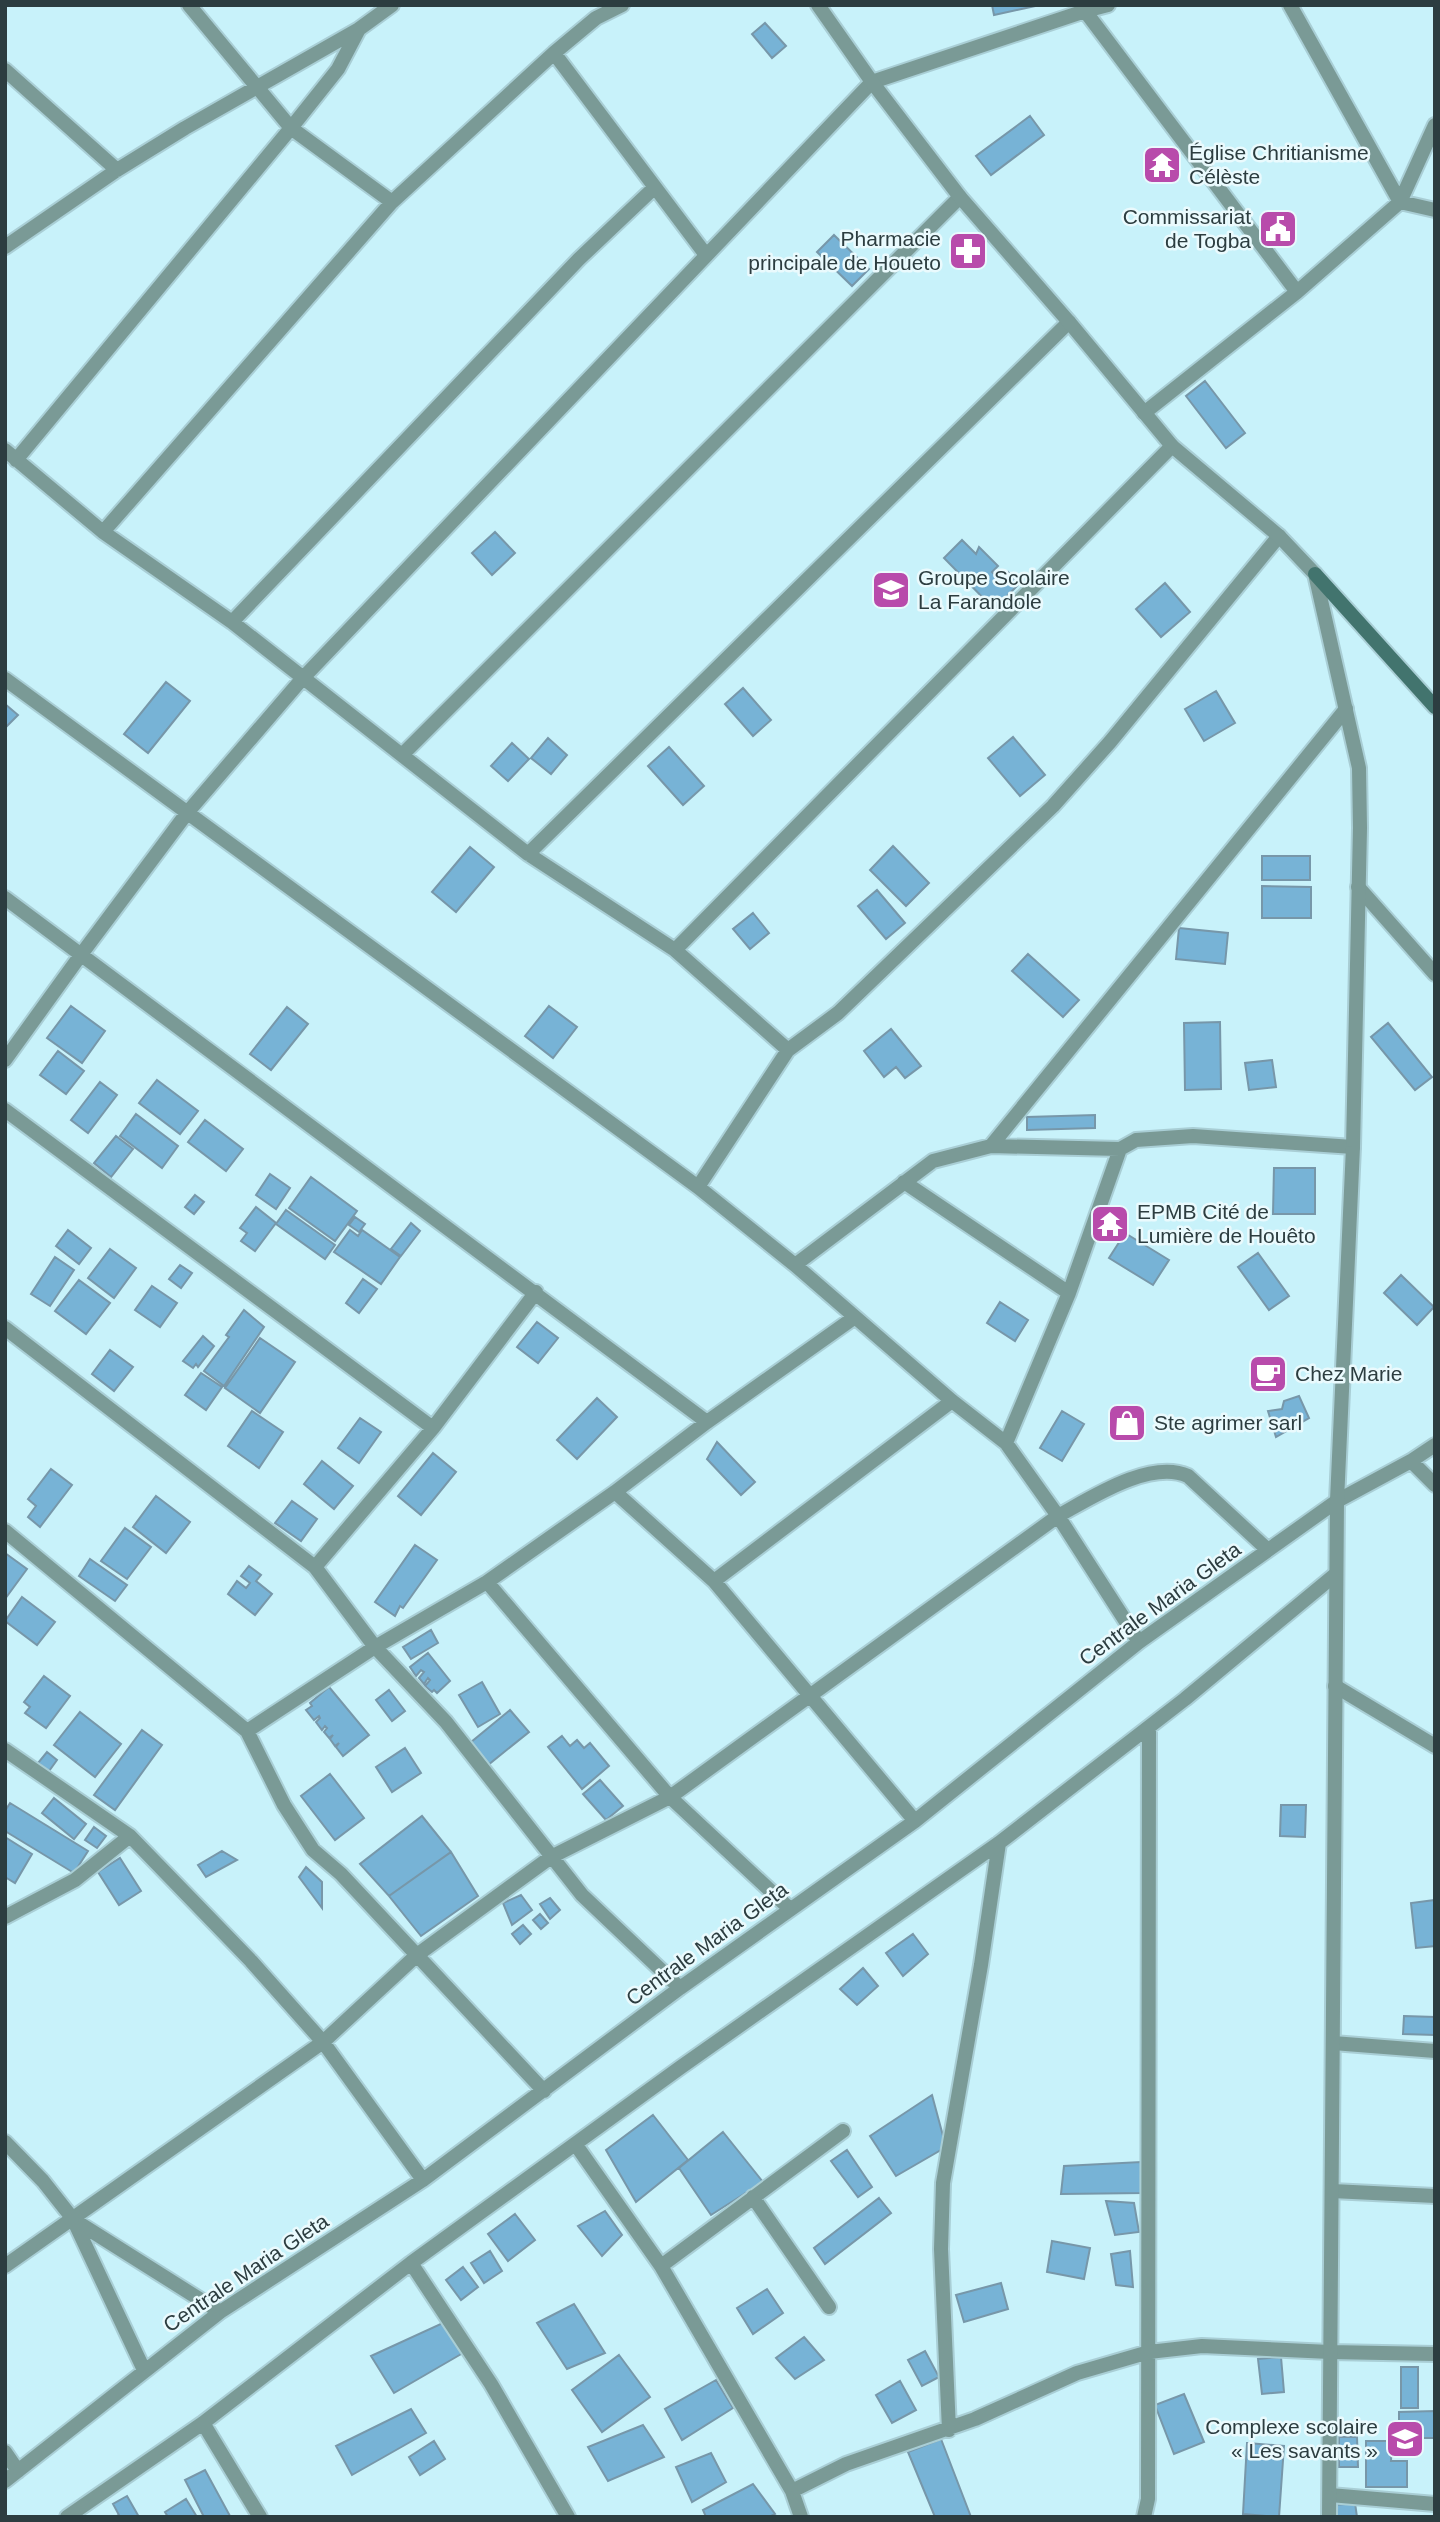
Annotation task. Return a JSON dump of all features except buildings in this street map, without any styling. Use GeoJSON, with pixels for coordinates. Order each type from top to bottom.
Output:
{"type":"FeatureCollection","features":[{"type":"Feature","properties":{"kind":"main road"},"geometry":{"type":"LineString","coordinates":[[1315,574],[1435,707]]}},
{"type":"Feature","properties":{"kind":"street"},"geometry":{"type":"LineString","coordinates":[[189,5],[292,128],[392,202]]}},
{"type":"Feature","properties":{"kind":"street"},"geometry":{"type":"LineString","coordinates":[[5,247],[117,170],[359,29],[392,5]]}},
{"type":"Feature","properties":{"kind":"street"},"geometry":{"type":"LineString","coordinates":[[103,532],[392,202],[554,53],[596,19],[622,5]]}},
{"type":"Feature","properties":{"kind":"street"},"geometry":{"type":"LineString","coordinates":[[818,5],[872,82],[960,197],[1172,446],[1279,536],[1315,574],[1359,768],[1353,1146],[1337,1501],[1329,2517]]}},
{"type":"Feature","properties":{"kind":"street"},"geometry":{"type":"LineString","coordinates":[[5,1060],[187,813],[302,679],[872,82],[1108,5]]}},
{"type":"Feature","properties":{"kind":"street"},"geometry":{"type":"LineString","coordinates":[[1290,5],[1401,202],[1435,210]]}},
{"type":"Feature","properties":{"kind":"street"},"geometry":{"type":"LineString","coordinates":[[1085,11],[1297,292]]}},
{"type":"Feature","properties":{"kind":"street"},"geometry":{"type":"LineString","coordinates":[[359,29],[338,69],[292,128],[10,455],[103,532],[232,622],[528,854],[675,950],[788,1050]]}},
{"type":"Feature","properties":{"kind":"street"},"geometry":{"type":"LineString","coordinates":[[554,53],[706,256]]}},
{"type":"Feature","properties":{"kind":"street"},"geometry":{"type":"LineString","coordinates":[[5,70],[117,170]]}},
{"type":"Feature","properties":{"kind":"street"},"geometry":{"type":"LineString","coordinates":[[1144,413],[1297,292],[1401,202],[1435,125]]}},
{"type":"Feature","properties":{"kind":"street"},"geometry":{"type":"LineString","coordinates":[[232,622],[579,259],[654,187]]}},
{"type":"Feature","properties":{"kind":"street"},"geometry":{"type":"LineString","coordinates":[[402,755],[960,197]]}},
{"type":"Feature","properties":{"kind":"street"},"geometry":{"type":"LineString","coordinates":[[528,854],[1069,322]]}},
{"type":"Feature","properties":{"kind":"street"},"geometry":{"type":"LineString","coordinates":[[675,950],[1172,446]]}},
{"type":"Feature","properties":{"kind":"street"},"geometry":{"type":"LineString","coordinates":[[698,1187],[788,1050],[838,1013],[1053,806],[1110,742],[1279,536]]}},
{"type":"Feature","properties":{"kind":"street"},"geometry":{"type":"LineString","coordinates":[[5,679],[698,1187],[796,1265],[952,1401],[1006,1443],[1058,1516],[1139,1642]]}},
{"type":"Feature","properties":{"kind":"street"},"geometry":{"type":"LineString","coordinates":[[991,1146],[1346,709]]}},
{"type":"Feature","properties":{"kind":"street"},"geometry":{"type":"LineString","coordinates":[[1358,887],[1435,974]]}},
{"type":"Feature","properties":{"kind":"street"},"geometry":{"type":"LineString","coordinates":[[5,898],[707,1422]]}},
{"type":"Feature","properties":{"kind":"street"},"geometry":{"type":"LineString","coordinates":[[5,1110],[433,1428]]}},
{"type":"Feature","properties":{"kind":"street"},"geometry":{"type":"LineString","coordinates":[[796,1265],[933,1161],[991,1146],[1120,1149],[1136,1140],[1193,1136],[1353,1146]]}},
{"type":"Feature","properties":{"kind":"street"},"geometry":{"type":"LineString","coordinates":[[1006,1443],[1069,1293],[1120,1149]]}},
{"type":"Feature","properties":{"kind":"street"},"geometry":{"type":"LineString","coordinates":[[904,1182],[1069,1293]]}},
{"type":"Feature","properties":{"kind":"street"},"geometry":{"type":"LineString","coordinates":[[315,1567],[433,1428],[536,1292]]}},
{"type":"Feature","properties":{"kind":"street"},"geometry":{"type":"LineString","coordinates":[[247,1731],[375,1647],[486,1582],[615,1492],[707,1422],[855,1317]]}},
{"type":"Feature","properties":{"kind":"street"},"geometry":{"type":"LineString","coordinates":[[5,1328],[315,1567],[375,1647],[446,1722],[582,1895],[680,1988]]}},
{"type":"Feature","properties":{"kind":"street"},"geometry":{"type":"LineString","coordinates":[[714,1581],[952,1401]]}},
{"type":"Feature","properties":{"kind":"street","name":"Centrale Maria Gleta"},"geometry":{"type":"LineString","coordinates":[[5,2481],[220,2312],[423,2180],[680,1988],[915,1821],[1139,1642],[1337,1501],[1411,1461],[1435,1444]]}},
{"type":"Feature","properties":{"kind":"street"},"geometry":{"type":"LineString","coordinates":[[1411,1461],[1435,1485]]}},
{"type":"Feature","properties":{"kind":"street"},"geometry":{"type":"LineString","coordinates":[[5,2266],[323,2042],[417,1955],[551,1857],[670,1797],[1058,1516],[1107,1488],[1143,1476],[1167,1471],[1179,1472],[1188,1476],[1268,1550]]}},
{"type":"Feature","properties":{"kind":"street"},"geometry":{"type":"LineString","coordinates":[[615,1492],[714,1581],[915,1821]]}},
{"type":"Feature","properties":{"kind":"street"},"geometry":{"type":"LineString","coordinates":[[5,1531],[247,1731],[284,1805],[313,1850],[341,1874],[544,2091]]}},
{"type":"Feature","properties":{"kind":"street"},"geometry":{"type":"LineString","coordinates":[[67,2517],[203,2423],[411,2263],[681,2067],[999,1843],[1149,1728],[1336,1574]]}},
{"type":"Feature","properties":{"kind":"street"},"geometry":{"type":"LineString","coordinates":[[486,1582],[670,1797],[790,1909]]}},
{"type":"Feature","properties":{"kind":"street"},"geometry":{"type":"LineString","coordinates":[[1335,1686],[1435,1746]]}},
{"type":"Feature","properties":{"kind":"street"},"geometry":{"type":"LineString","coordinates":[[1144,2517],[1148,2499],[1149,2352],[1149,1728]]}},
{"type":"Feature","properties":{"kind":"street"},"geometry":{"type":"LineString","coordinates":[[5,1750],[130,1836],[251,1961],[323,2042],[423,2180]]}},
{"type":"Feature","properties":{"kind":"street"},"geometry":{"type":"LineString","coordinates":[[5,1917],[75,1880],[130,1836]]}},
{"type":"Feature","properties":{"kind":"street"},"geometry":{"type":"LineString","coordinates":[[948,2430],[941,2249],[943,2183],[999,1843]]}},
{"type":"Feature","properties":{"kind":"street"},"geometry":{"type":"LineString","coordinates":[[1333,2043],[1435,2051]]}},
{"type":"Feature","properties":{"kind":"street"},"geometry":{"type":"LineString","coordinates":[[662,2266],[843,2131]]}},
{"type":"Feature","properties":{"kind":"street"},"geometry":{"type":"LineString","coordinates":[[5,2142],[43,2181],[73,2219],[144,2370]]}},
{"type":"Feature","properties":{"kind":"street"},"geometry":{"type":"LineString","coordinates":[[576,2145],[662,2266],[792,2491],[801,2517]]}},
{"type":"Feature","properties":{"kind":"street"},"geometry":{"type":"LineString","coordinates":[[1332,2190],[1435,2196]]}},
{"type":"Feature","properties":{"kind":"street"},"geometry":{"type":"LineString","coordinates":[[754,2197],[830,2307]]}},
{"type":"Feature","properties":{"kind":"street"},"geometry":{"type":"LineString","coordinates":[[73,2219],[220,2312]]}},
{"type":"Feature","properties":{"kind":"street"},"geometry":{"type":"LineString","coordinates":[[411,2263],[491,2384],[568,2517]]}},
{"type":"Feature","properties":{"kind":"street"},"geometry":{"type":"LineString","coordinates":[[792,2491],[846,2464],[948,2430],[1077,2373],[1149,2352],[1202,2346],[1435,2354]]}},
{"type":"Feature","properties":{"kind":"street"},"geometry":{"type":"LineString","coordinates":[[203,2423],[260,2517]]}},
{"type":"Feature","properties":{"kind":"street"},"geometry":{"type":"LineString","coordinates":[[5,2452],[18,2471]]}},
{"type":"Feature","properties":{"kind":"street"},"geometry":{"type":"LineString","coordinates":[[1329,2495],[1435,2504]]}},
{"type":"Feature","properties":{"kind":"place","name":"Église Chritianisme Célèste"},"geometry":{"type":"Point","coordinates":[1162,165]}},
{"type":"Feature","properties":{"kind":"place","name":"Commissariat de Togba"},"geometry":{"type":"Point","coordinates":[1278,229]}},
{"type":"Feature","properties":{"kind":"place","name":"Pharmacie principale de Houeto"},"geometry":{"type":"Point","coordinates":[968,251]}},
{"type":"Feature","properties":{"kind":"place","name":"Groupe Scolaire La Farandole"},"geometry":{"type":"Point","coordinates":[891,590]}},
{"type":"Feature","properties":{"kind":"place","name":"EPMB Cité de Lumière de Houêto"},"geometry":{"type":"Point","coordinates":[1110,1224]}},
{"type":"Feature","properties":{"kind":"place","name":"Chez Marie"},"geometry":{"type":"Point","coordinates":[1268,1374]}},
{"type":"Feature","properties":{"kind":"place","name":"Ste agrimer sarl"},"geometry":{"type":"Point","coordinates":[1127,1423]}},
{"type":"Feature","properties":{"kind":"place","name":"Complexe scolaire « Les savants »"},"geometry":{"type":"Point","coordinates":[1405,2439]}}]}
